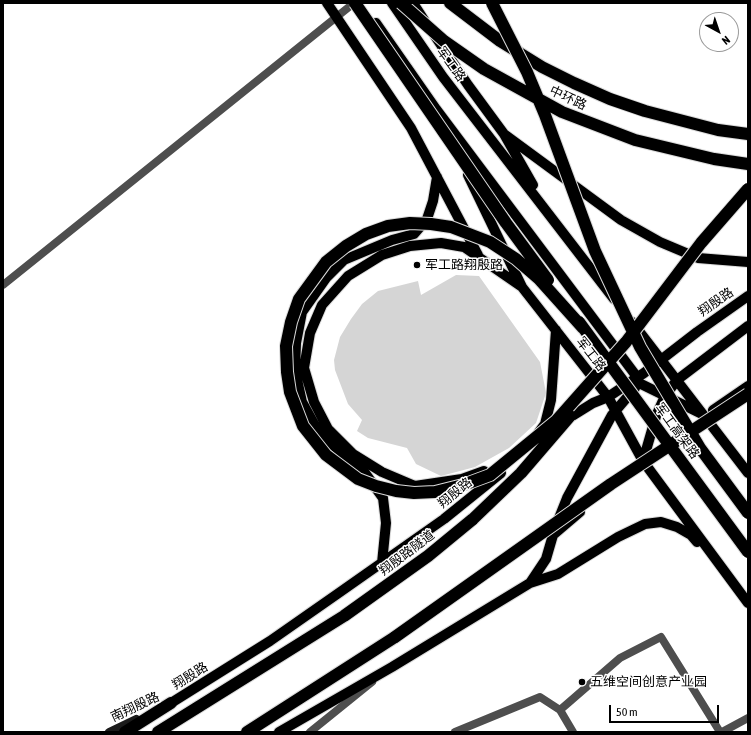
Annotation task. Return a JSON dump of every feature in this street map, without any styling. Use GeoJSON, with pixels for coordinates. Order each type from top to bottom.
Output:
{"type":"FeatureCollection","features":[{"type":"Feature","properties":{"kind":"highway"},"geometry":{"type":"LineString","coordinates":[[354,3],[506,223],[583,328]]}},
{"type":"Feature","properties":{"kind":"highway","name":"中环路"},"geometry":{"type":"LineString","coordinates":[[401,3],[444,41],[484,69],[562,112],[642,142],[714,159],[748,164]]}},
{"type":"Feature","properties":{"kind":"highway","name":"中环路"},"geometry":{"type":"LineString","coordinates":[[450,3],[500,41],[542,67],[581,86],[645,111],[718,130],[748,134]]}},
{"type":"Feature","properties":{"kind":"highway"},"geometry":{"type":"LineString","coordinates":[[492,3],[527,72],[545,115],[595,251],[640,347],[700,448],[748,513]]}},
{"type":"Feature","properties":{"kind":"highway"},"geometry":{"type":"LineString","coordinates":[[583,328],[539,279],[516,259],[490,242],[458,229],[431,224],[388,226],[366,234],[341,250],[326,262],[299,299],[291,322],[286,346],[286,372],[290,392],[303,426],[326,455],[341,468],[358,479],[396,491],[414,493],[435,492],[463,485],[490,475],[556,421],[626,342],[701,243],[748,189]]}},
{"type":"Feature","properties":{"kind":"highway","name":"军工高架路"},"geometry":{"type":"LineString","coordinates":[[583,328],[748,552]]}},
{"type":"Feature","properties":{"kind":"highway","name":"翔殷路隧道"},"geometry":{"type":"LineString","coordinates":[[158,732],[344,616],[428,556],[456,533],[504,490],[552,438],[626,342]]}},
{"type":"Feature","properties":{"kind":"highway"},"geometry":{"type":"LineString","coordinates":[[247,732],[395,637],[611,484],[748,394]]}},
{"type":"Feature","properties":{"kind":"highway"},"geometry":{"type":"LineString","coordinates":[[125,732],[172,703]]}},
{"type":"Feature","properties":{"kind":"main road"},"geometry":{"type":"LineString","coordinates":[[327,3],[411,128],[480,259]]}},
{"type":"Feature","properties":{"kind":"main road","name":"军工路"},"geometry":{"type":"LineString","coordinates":[[362,3],[436,109],[638,380],[665,396],[706,416]]}},
{"type":"Feature","properties":{"kind":"main road","name":"军工路"},"geometry":{"type":"LineString","coordinates":[[392,3],[443,77],[706,416],[748,473]]}},
{"type":"Feature","properties":{"kind":"main road","name":"军工路"},"geometry":{"type":"LineString","coordinates":[[413,3],[468,85],[504,134],[549,214]]}},
{"type":"Feature","properties":{"kind":"main road","name":"军工路"},"geometry":{"type":"LineString","coordinates":[[436,109],[522,287],[608,397],[643,461],[748,603]]}},
{"type":"Feature","properties":{"kind":"main road"},"geometry":{"type":"LineString","coordinates":[[504,134],[621,220],[660,242],[698,258],[748,262]]}},
{"type":"Feature","properties":{"kind":"main road"},"geometry":{"type":"LineString","coordinates":[[382,563],[386,523],[384,498],[365,473],[319,433],[302,402],[295,370],[296,343],[302,312],[326,278],[344,260],[392,240],[414,234],[427,219],[434,201],[437,177]]}},
{"type":"Feature","properties":{"kind":"main road"},"geometry":{"type":"LineString","coordinates":[[522,287],[480,259],[464,246],[441,243],[410,246],[382,255],[348,276],[322,305],[310,333],[304,368],[314,402],[328,429],[353,454],[382,472],[415,486],[462,479],[517,460],[545,424],[551,400],[556,330]]}},
{"type":"Feature","properties":{"kind":"main road","name":"翔殷路"},"geometry":{"type":"LineString","coordinates":[[172,703],[270,641],[382,563],[444,519],[561,424],[593,403],[608,397],[638,380],[661,359],[748,296]]}},
{"type":"Feature","properties":{"kind":"main road"},"geometry":{"type":"LineString","coordinates":[[643,461],[656,416],[665,396],[677,380],[748,326]]}},
{"type":"Feature","properties":{"kind":"main road"},"geometry":{"type":"LineString","coordinates":[[530,583],[546,559],[567,498],[616,411],[638,380]]}},
{"type":"Feature","properties":{"kind":"main road"},"geometry":{"type":"LineString","coordinates":[[553,535],[643,461],[748,386]]}},
{"type":"Feature","properties":{"kind":"main road"},"geometry":{"type":"LineString","coordinates":[[279,732],[392,667],[530,583],[558,574],[618,537],[645,524],[661,522],[691,535],[726,573]]}},
{"type":"Feature","properties":{"kind":"main road","name":"南翔殷路"},"geometry":{"type":"LineString","coordinates":[[109,732],[172,703]]}},
{"type":"Feature","properties":{"kind":"lane"},"geometry":{"type":"LineString","coordinates":[[3,285],[354,3]]}},
{"type":"Feature","properties":{"kind":"lane"},"geometry":{"type":"LineString","coordinates":[[560,710],[620,658],[661,637],[721,732],[748,718]]}},
{"type":"Feature","properties":{"kind":"lane"},"geometry":{"type":"LineString","coordinates":[[310,732],[392,667]]}},
{"type":"Feature","properties":{"kind":"lane"},"geometry":{"type":"LineString","coordinates":[[454,732],[540,697],[560,710],[573,732]]}},
{"type":"Feature","properties":{"kind":"shaded area"},"geometry":{"type":"Polygon","coordinates":[[[456,275],[479,276],[540,362],[546,393],[536,423],[509,448],[475,467],[441,476],[416,464],[407,448],[368,438],[357,431],[362,420],[348,404],[335,370],[334,360],[340,337],[351,319],[362,304],[378,291],[418,281],[421,295],[456,275]]]}},
{"type":"Feature","properties":{"kind":"place","name":"军工路翔殷路"},"geometry":{"type":"Point","coordinates":[417,265]}},
{"type":"Feature","properties":{"kind":"place","name":"五维空间创意产业园"},"geometry":{"type":"Point","coordinates":[582,682]}}]}
